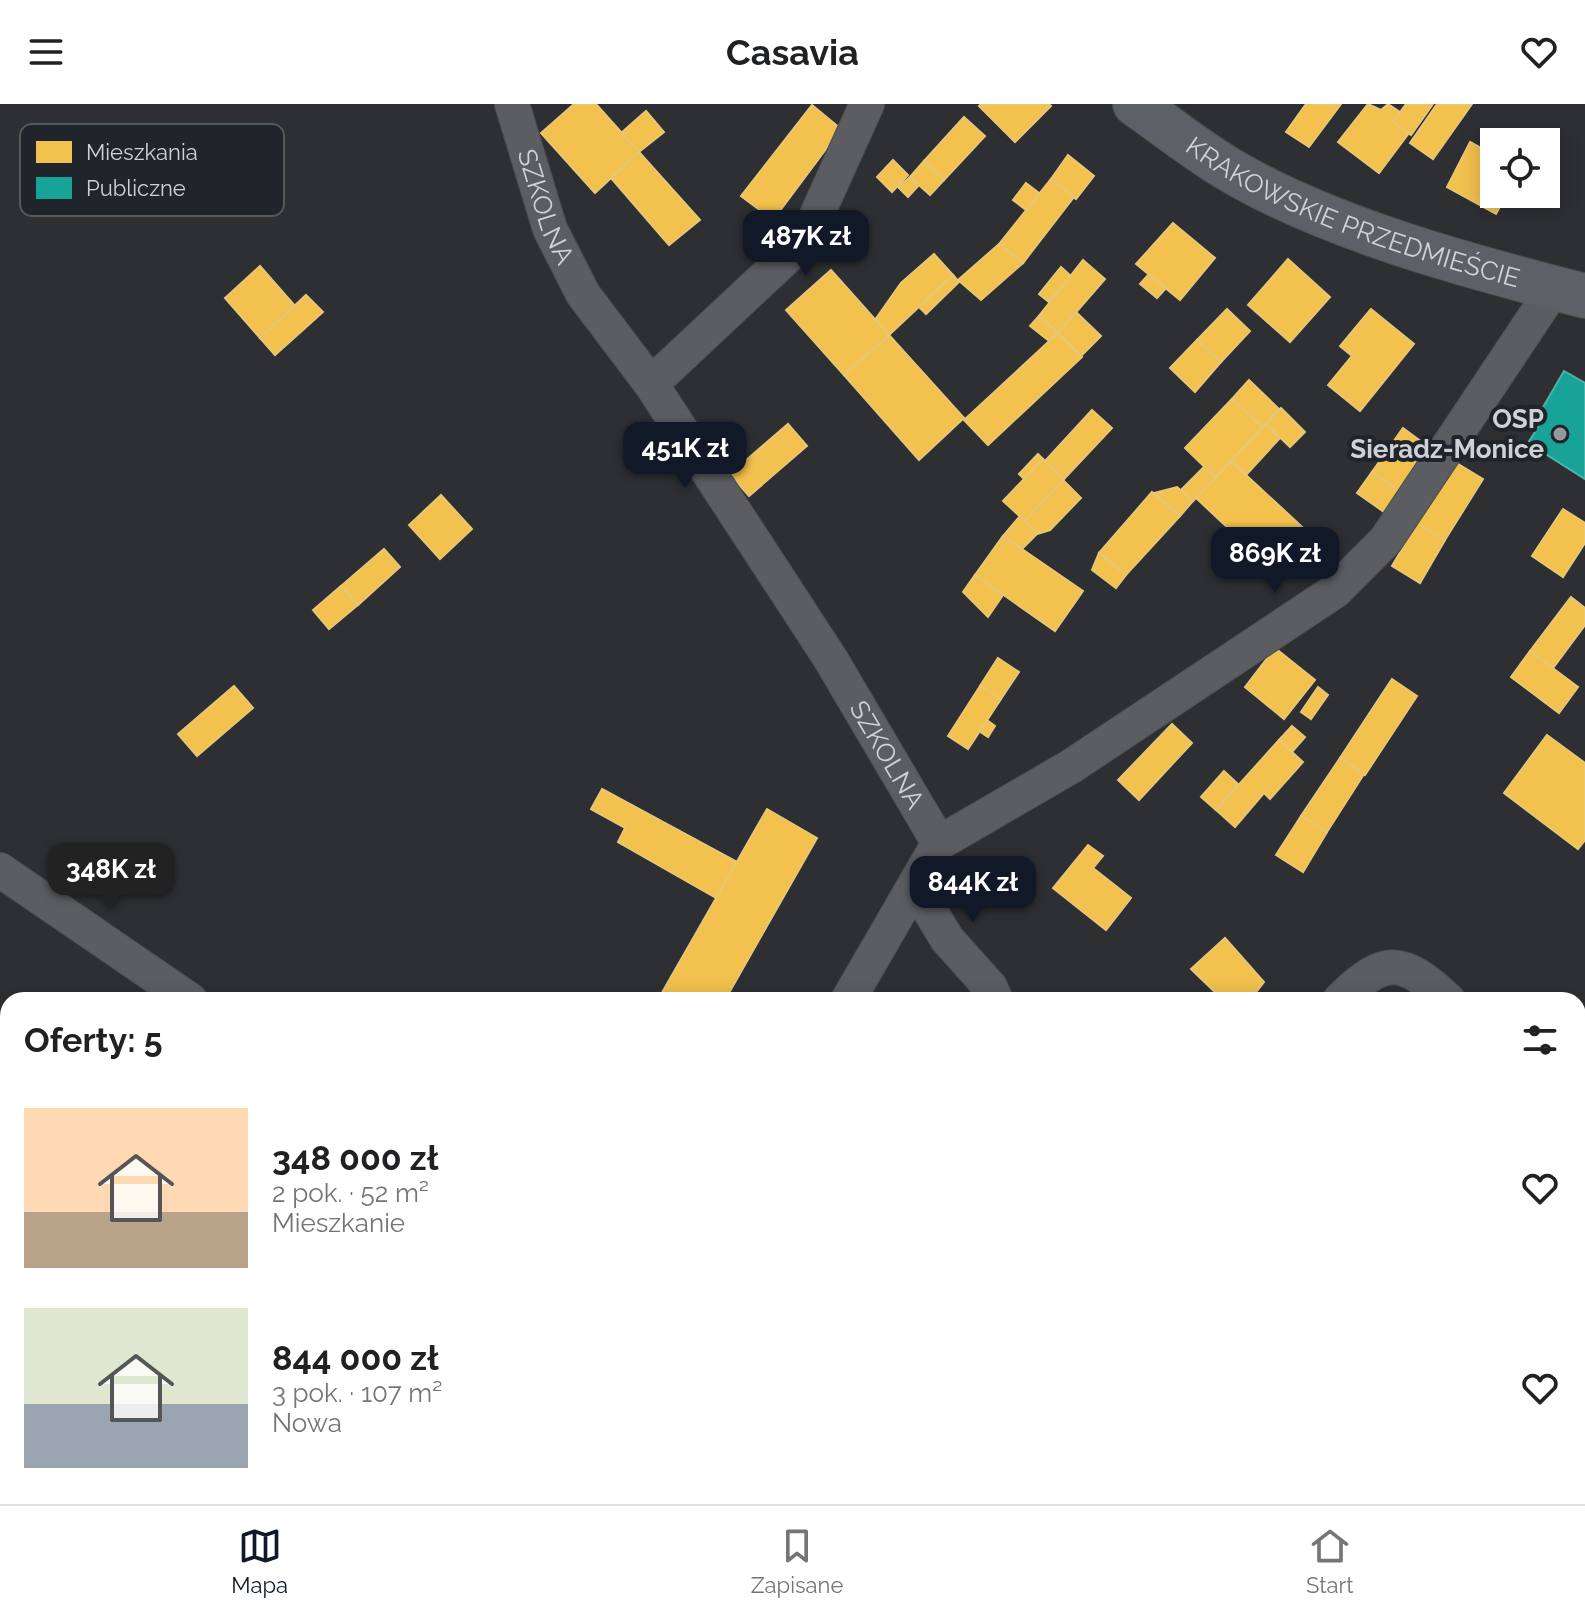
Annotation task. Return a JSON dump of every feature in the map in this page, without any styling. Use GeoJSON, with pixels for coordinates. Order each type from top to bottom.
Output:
{"type":"FeatureCollection","features":[{"type":"Feature","properties":{"kind":"main road","name":"KRAKOWSKIE PRZEDMIEŚCIE"},"geometry":{"type":"LineString","coordinates":[[1135,104],[1226,167],[1296,202],[1450,259],[1570,292]]}},
{"type":"Feature","properties":{"kind":"street","name":"SZKOLNA"},"geometry":{"type":"LineString","coordinates":[[512,104],[550,229],[583,294],[651,384],[830,658],[939,843]]}},
{"type":"Feature","properties":{"kind":"street"},"geometry":{"type":"LineString","coordinates":[[651,384],[793,251],[815,219],[867,104]]}},
{"type":"Feature","properties":{"kind":"street"},"geometry":{"type":"LineString","coordinates":[[853,992],[939,843],[1070,767],[1335,591],[1360,570],[1386,540],[1570,292]]}},
{"type":"Feature","properties":{"kind":"street"},"geometry":{"type":"LineString","coordinates":[[939,843],[926,904],[947,939],[992,992]]}},
{"type":"Feature","properties":{"kind":"street"},"geometry":{"type":"LineString","coordinates":[[0,870],[178,992]]}},
{"type":"Feature","properties":{"kind":"street"},"geometry":{"type":"LineString","coordinates":[[1348,992],[1385,967],[1416,971],[1439,992]]}},
{"type":"Feature","properties":{"kind":"building: Mieszkania"},"geometry":{"type":"Polygon","coordinates":[[[574,104],[596,104],[639,152],[595,193],[541,133],[574,104]]]}},
{"type":"Feature","properties":{"kind":"building: Mieszkania"},"geometry":{"type":"Polygon","coordinates":[[[1306,104],[1341,104],[1309,147],[1286,132],[1306,104]]]}},
{"type":"Feature","properties":{"kind":"building: Mieszkania"},"geometry":{"type":"Polygon","coordinates":[[[1368,104],[1381,110],[1388,104],[1400,112],[1393,122],[1409,133],[1379,173],[1338,142],[1368,104]]]}},
{"type":"Feature","properties":{"kind":"building: Mieszkania"},"geometry":{"type":"Polygon","coordinates":[[[1406,104],[1433,104],[1411,135],[1393,122],[1406,104]]]}},
{"type":"Feature","properties":{"kind":"building: Mieszkania"},"geometry":{"type":"Polygon","coordinates":[[[1437,104],[1472,104],[1433,159],[1410,143],[1437,104]]]}},
{"type":"Feature","properties":{"kind":"building: Mieszkania"},"geometry":{"type":"Polygon","coordinates":[[[812,105],[841,129],[773,220],[741,196],[812,105]]]}},
{"type":"Feature","properties":{"kind":"building: Mieszkania"},"geometry":{"type":"Polygon","coordinates":[[[979,106],[1051,106],[1015,142],[979,106]]]}},
{"type":"Feature","properties":{"kind":"building: Mieszkania"},"geometry":{"type":"Polygon","coordinates":[[[646,111],[664,132],[639,152],[621,133],[646,111]]]}},
{"type":"Feature","properties":{"kind":"building: Mieszkania"},"geometry":{"type":"Polygon","coordinates":[[[964,117],[985,136],[944,180],[924,161],[964,117]]]}},
{"type":"Feature","properties":{"kind":"building: Mieszkania"},"geometry":{"type":"Polygon","coordinates":[[[1470,142],[1480,147],[1480,205],[1447,187],[1470,142]]]}},
{"type":"Feature","properties":{"kind":"building: Mieszkania"},"geometry":{"type":"Polygon","coordinates":[[[639,152],[700,220],[669,245],[611,178],[639,152]]]}},
{"type":"Feature","properties":{"kind":"building: Mieszkania"},"geometry":{"type":"Polygon","coordinates":[[[1068,155],[1094,176],[1076,199],[1051,179],[1068,155]]]}},
{"type":"Feature","properties":{"kind":"building: Mieszkania"},"geometry":{"type":"Polygon","coordinates":[[[893,160],[908,175],[892,192],[877,177],[893,160]]]}},
{"type":"Feature","properties":{"kind":"building: Mieszkania"},"geometry":{"type":"Polygon","coordinates":[[[924,161],[944,180],[930,195],[910,177],[924,161]]]}},
{"type":"Feature","properties":{"kind":"building: Mieszkania"},"geometry":{"type":"Polygon","coordinates":[[[910,177],[919,185],[908,197],[898,187],[910,177]]]}},
{"type":"Feature","properties":{"kind":"building: Mieszkania"},"geometry":{"type":"Polygon","coordinates":[[[1051,179],[1074,197],[1023,263],[999,244],[1051,179]]]}},
{"type":"Feature","properties":{"kind":"building: Mieszkania"},"geometry":{"type":"Polygon","coordinates":[[[1026,183],[1039,193],[1026,210],[1013,200],[1026,183]]]}},
{"type":"Feature","properties":{"kind":"building: Mieszkania"},"geometry":{"type":"Polygon","coordinates":[[[1485,208],[1499,208],[1496,214],[1485,208]]]}},
{"type":"Feature","properties":{"kind":"building: Mieszkania"},"geometry":{"type":"Polygon","coordinates":[[[1173,223],[1215,258],[1180,300],[1136,264],[1173,223]]]}},
{"type":"Feature","properties":{"kind":"building: Mieszkania"},"geometry":{"type":"Polygon","coordinates":[[[999,244],[1023,263],[981,300],[958,280],[999,244]]]}},
{"type":"Feature","properties":{"kind":"building: Mieszkania"},"geometry":{"type":"Polygon","coordinates":[[[934,254],[953,275],[889,335],[875,320],[901,283],[934,254]]]}},
{"type":"Feature","properties":{"kind":"building: Mieszkania"},"geometry":{"type":"Polygon","coordinates":[[[1288,259],[1330,297],[1290,342],[1248,305],[1288,259]]]}},
{"type":"Feature","properties":{"kind":"building: Mieszkania"},"geometry":{"type":"Polygon","coordinates":[[[1083,260],[1105,279],[1058,333],[1039,316],[1083,260]]]}},
{"type":"Feature","properties":{"kind":"building: Mieszkania"},"geometry":{"type":"Polygon","coordinates":[[[260,266],[295,306],[260,338],[225,298],[260,266]]]}},
{"type":"Feature","properties":{"kind":"building: Mieszkania"},"geometry":{"type":"Polygon","coordinates":[[[1061,267],[1071,276],[1049,302],[1039,294],[1061,267]]]}},
{"type":"Feature","properties":{"kind":"building: Mieszkania"},"geometry":{"type":"Polygon","coordinates":[[[831,270],[889,335],[844,375],[786,310],[831,270]]]}},
{"type":"Feature","properties":{"kind":"building: Mieszkania"},"geometry":{"type":"Polygon","coordinates":[[[1149,274],[1166,288],[1157,298],[1140,284],[1149,274]]]}},
{"type":"Feature","properties":{"kind":"building: Mieszkania"},"geometry":{"type":"Polygon","coordinates":[[[953,275],[959,282],[926,314],[919,307],[953,275]]]}},
{"type":"Feature","properties":{"kind":"building: Mieszkania"},"geometry":{"type":"Polygon","coordinates":[[[306,295],[323,312],[275,355],[260,338],[306,295]]]}},
{"type":"Feature","properties":{"kind":"building: Mieszkania"},"geometry":{"type":"Polygon","coordinates":[[[1227,309],[1250,331],[1221,362],[1197,340],[1227,309]]]}},
{"type":"Feature","properties":{"kind":"building: Mieszkania"},"geometry":{"type":"Polygon","coordinates":[[[1371,309],[1414,344],[1360,411],[1328,385],[1352,356],[1340,346],[1371,309]]]}},
{"type":"Feature","properties":{"kind":"building: Mieszkania"},"geometry":{"type":"Polygon","coordinates":[[[1076,312],[1101,336],[1081,356],[1058,333],[1076,312]]]}},
{"type":"Feature","properties":{"kind":"building: Mieszkania"},"geometry":{"type":"Polygon","coordinates":[[[1039,316],[1057,332],[1049,341],[1030,326],[1039,316]]]}},
{"type":"Feature","properties":{"kind":"building: Mieszkania"},"geometry":{"type":"Polygon","coordinates":[[[1058,333],[1082,357],[988,445],[964,420],[1058,333]]]}},
{"type":"Feature","properties":{"kind":"building: Mieszkania"},"geometry":{"type":"Polygon","coordinates":[[[889,335],[964,418],[919,460],[844,375],[889,335]]]}},
{"type":"Feature","properties":{"kind":"building: Mieszkania"},"geometry":{"type":"Polygon","coordinates":[[[1197,340],[1221,362],[1195,392],[1170,368],[1197,340]]]}},
{"type":"Feature","properties":{"kind":"building: Mieszkania"},"geometry":{"type":"Polygon","coordinates":[[[1249,380],[1279,409],[1262,427],[1232,399],[1249,380]]]}},
{"type":"Feature","properties":{"kind":"building: Mieszkania"},"geometry":{"type":"Polygon","coordinates":[[[1232,399],[1262,427],[1216,478],[1185,448],[1232,399]]]}},
{"type":"Feature","properties":{"kind":"building: Mieszkania"},"geometry":{"type":"Polygon","coordinates":[[[1281,408],[1305,432],[1290,447],[1266,424],[1281,408]]]}},
{"type":"Feature","properties":{"kind":"building: Mieszkania"},"geometry":{"type":"Polygon","coordinates":[[[1092,410],[1112,428],[1064,479],[1045,461],[1092,410]]]}},
{"type":"Feature","properties":{"kind":"building: Mieszkania"},"geometry":{"type":"Polygon","coordinates":[[[788,424],[807,446],[749,496],[730,474],[788,424]]]}},
{"type":"Feature","properties":{"kind":"building: Mieszkania"},"geometry":{"type":"Polygon","coordinates":[[[1266,424],[1280,438],[1246,475],[1231,461],[1266,424]]]}},
{"type":"Feature","properties":{"kind":"building: Mieszkania"},"geometry":{"type":"Polygon","coordinates":[[[1403,428],[1430,448],[1399,491],[1372,472],[1403,428]]]}},
{"type":"Feature","properties":{"kind":"building: Mieszkania"},"geometry":{"type":"Polygon","coordinates":[[[1038,454],[1043,459],[1024,479],[1019,474],[1038,454]]]}},
{"type":"Feature","properties":{"kind":"building: Mieszkania"},"geometry":{"type":"Polygon","coordinates":[[[1043,459],[1064,479],[1025,521],[1003,501],[1043,459]]]}},
{"type":"Feature","properties":{"kind":"building: Mieszkania"},"geometry":{"type":"Polygon","coordinates":[[[1231,461],[1313,537],[1283,574],[1278,575],[1196,498],[1231,461]]]}},
{"type":"Feature","properties":{"kind":"building: Mieszkania"},"geometry":{"type":"Polygon","coordinates":[[[1455,462],[1483,479],[1445,540],[1417,524],[1455,462]]]}},
{"type":"Feature","properties":{"kind":"building: Mieszkania"},"geometry":{"type":"Polygon","coordinates":[[[1204,467],[1216,478],[1193,501],[1181,490],[1204,467]]]}},
{"type":"Feature","properties":{"kind":"building: Mieszkania"},"geometry":{"type":"Polygon","coordinates":[[[1372,472],[1399,491],[1384,512],[1357,493],[1372,472]]]}},
{"type":"Feature","properties":{"kind":"building: Mieszkania"},"geometry":{"type":"Polygon","coordinates":[[[1063,480],[1081,498],[1050,530],[1037,534],[1025,521],[1063,480]]]}},
{"type":"Feature","properties":{"kind":"building: Mieszkania"},"geometry":{"type":"Polygon","coordinates":[[[1177,487],[1193,501],[1180,516],[1154,493],[1177,487]]]}},
{"type":"Feature","properties":{"kind":"building: Mieszkania"},"geometry":{"type":"Polygon","coordinates":[[[1152,492],[1180,516],[1126,575],[1099,553],[1152,492]]]}},
{"type":"Feature","properties":{"kind":"building: Mieszkania"},"geometry":{"type":"Polygon","coordinates":[[[441,495],[472,529],[440,559],[409,525],[441,495]]]}},
{"type":"Feature","properties":{"kind":"building: Mieszkania"},"geometry":{"type":"Polygon","coordinates":[[[1563,509],[1585,523],[1585,543],[1563,577],[1532,556],[1563,509]]]}},
{"type":"Feature","properties":{"kind":"building: Mieszkania"},"geometry":{"type":"Polygon","coordinates":[[[1020,516],[1037,534],[1022,549],[1003,536],[1020,516]]]}},
{"type":"Feature","properties":{"kind":"building: Mieszkania"},"geometry":{"type":"Polygon","coordinates":[[[1417,524],[1445,540],[1420,583],[1392,566],[1417,524]]]}},
{"type":"Feature","properties":{"kind":"building: Mieszkania"},"geometry":{"type":"Polygon","coordinates":[[[1003,536],[1083,591],[1055,631],[975,575],[1003,536]]]}},
{"type":"Feature","properties":{"kind":"building: Mieszkania"},"geometry":{"type":"Polygon","coordinates":[[[384,549],[400,567],[358,605],[341,586],[384,549]]]}},
{"type":"Feature","properties":{"kind":"building: Mieszkania"},"geometry":{"type":"Polygon","coordinates":[[[1099,553],[1126,575],[1116,588],[1092,570],[1099,553]]]}},
{"type":"Feature","properties":{"kind":"building: Mieszkania"},"geometry":{"type":"Polygon","coordinates":[[[975,575],[1003,595],[988,617],[963,592],[975,575]]]}},
{"type":"Feature","properties":{"kind":"building: Mieszkania"},"geometry":{"type":"Polygon","coordinates":[[[341,586],[358,605],[329,629],[313,610],[341,586]]]}},
{"type":"Feature","properties":{"kind":"building: Mieszkania"},"geometry":{"type":"Polygon","coordinates":[[[1571,597],[1585,608],[1585,625],[1553,668],[1530,651],[1571,597]]]}},
{"type":"Feature","properties":{"kind":"building: Mieszkania"},"geometry":{"type":"Polygon","coordinates":[[[1275,648],[1315,680],[1284,719],[1245,687],[1275,648]]]}},
{"type":"Feature","properties":{"kind":"building: Mieszkania"},"geometry":{"type":"Polygon","coordinates":[[[1530,651],[1578,687],[1559,713],[1511,677],[1530,651]]]}},
{"type":"Feature","properties":{"kind":"building: Mieszkania"},"geometry":{"type":"Polygon","coordinates":[[[998,658],[1019,672],[1001,699],[980,686],[998,658]]]}},
{"type":"Feature","properties":{"kind":"building: Mieszkania"},"geometry":{"type":"Polygon","coordinates":[[[1392,679],[1417,696],[1365,775],[1340,758],[1392,679]]]}},
{"type":"Feature","properties":{"kind":"building: Mieszkania"},"geometry":{"type":"Polygon","coordinates":[[[234,686],[253,708],[197,756],[178,734],[234,686]]]}},
{"type":"Feature","properties":{"kind":"building: Mieszkania"},"geometry":{"type":"Polygon","coordinates":[[[980,686],[1001,699],[968,749],[948,736],[980,686]]]}},
{"type":"Feature","properties":{"kind":"building: Mieszkania"},"geometry":{"type":"Polygon","coordinates":[[[1318,687],[1328,695],[1311,719],[1301,712],[1318,687]]]}},
{"type":"Feature","properties":{"kind":"building: Mieszkania"},"geometry":{"type":"Polygon","coordinates":[[[987,720],[995,726],[988,737],[979,731],[987,720]]]}},
{"type":"Feature","properties":{"kind":"building: Mieszkania"},"geometry":{"type":"Polygon","coordinates":[[[1172,724],[1192,743],[1139,800],[1118,780],[1172,724]]]}},
{"type":"Feature","properties":{"kind":"building: Mieszkania"},"geometry":{"type":"Polygon","coordinates":[[[1292,726],[1305,737],[1292,752],[1279,740],[1292,726]]]}},
{"type":"Feature","properties":{"kind":"building: Mieszkania"},"geometry":{"type":"Polygon","coordinates":[[[1547,735],[1585,763],[1585,840],[1578,849],[1504,793],[1547,735]]]}},
{"type":"Feature","properties":{"kind":"building: Mieszkania"},"geometry":{"type":"Polygon","coordinates":[[[1279,740],[1303,762],[1270,799],[1264,793],[1235,827],[1216,810],[1279,740]]]}},
{"type":"Feature","properties":{"kind":"building: Mieszkania"},"geometry":{"type":"Polygon","coordinates":[[[1340,758],[1364,774],[1327,832],[1301,816],[1340,758]]]}},
{"type":"Feature","properties":{"kind":"building: Mieszkania"},"geometry":{"type":"Polygon","coordinates":[[[1224,771],[1238,784],[1216,810],[1201,797],[1224,771]]]}},
{"type":"Feature","properties":{"kind":"building: Mieszkania"},"geometry":{"type":"Polygon","coordinates":[[[602,789],[737,862],[716,898],[618,842],[625,828],[591,809],[602,789]]]}},
{"type":"Feature","properties":{"kind":"building: Mieszkania"},"geometry":{"type":"Polygon","coordinates":[[[767,809],[817,838],[730,992],[662,992],[767,809]]]}},
{"type":"Feature","properties":{"kind":"building: Mieszkania"},"geometry":{"type":"Polygon","coordinates":[[[1301,816],[1327,832],[1303,872],[1276,855],[1301,816]]]}},
{"type":"Feature","properties":{"kind":"building: Mieszkania"},"geometry":{"type":"Polygon","coordinates":[[[1088,845],[1103,856],[1093,868],[1131,898],[1106,930],[1053,888],[1088,845]]]}},
{"type":"Feature","properties":{"kind":"building: Mieszkania"},"geometry":{"type":"Polygon","coordinates":[[[1225,938],[1264,982],[1256,992],[1215,992],[1191,969],[1225,938]]]}},
{"type":"Feature","properties":{"kind":"building: Publiczne","name":"OSP Sieradz-Monice"},"geometry":{"type":"Polygon","coordinates":[[[1564,371],[1585,383],[1585,479],[1528,443],[1540,424],[1535,421],[1564,371]]]}},
{"type":"Feature","properties":{"kind":"place","name":"OSP Sieradz-Monice"},"geometry":{"type":"Point","coordinates":[1560,434]}}]}
